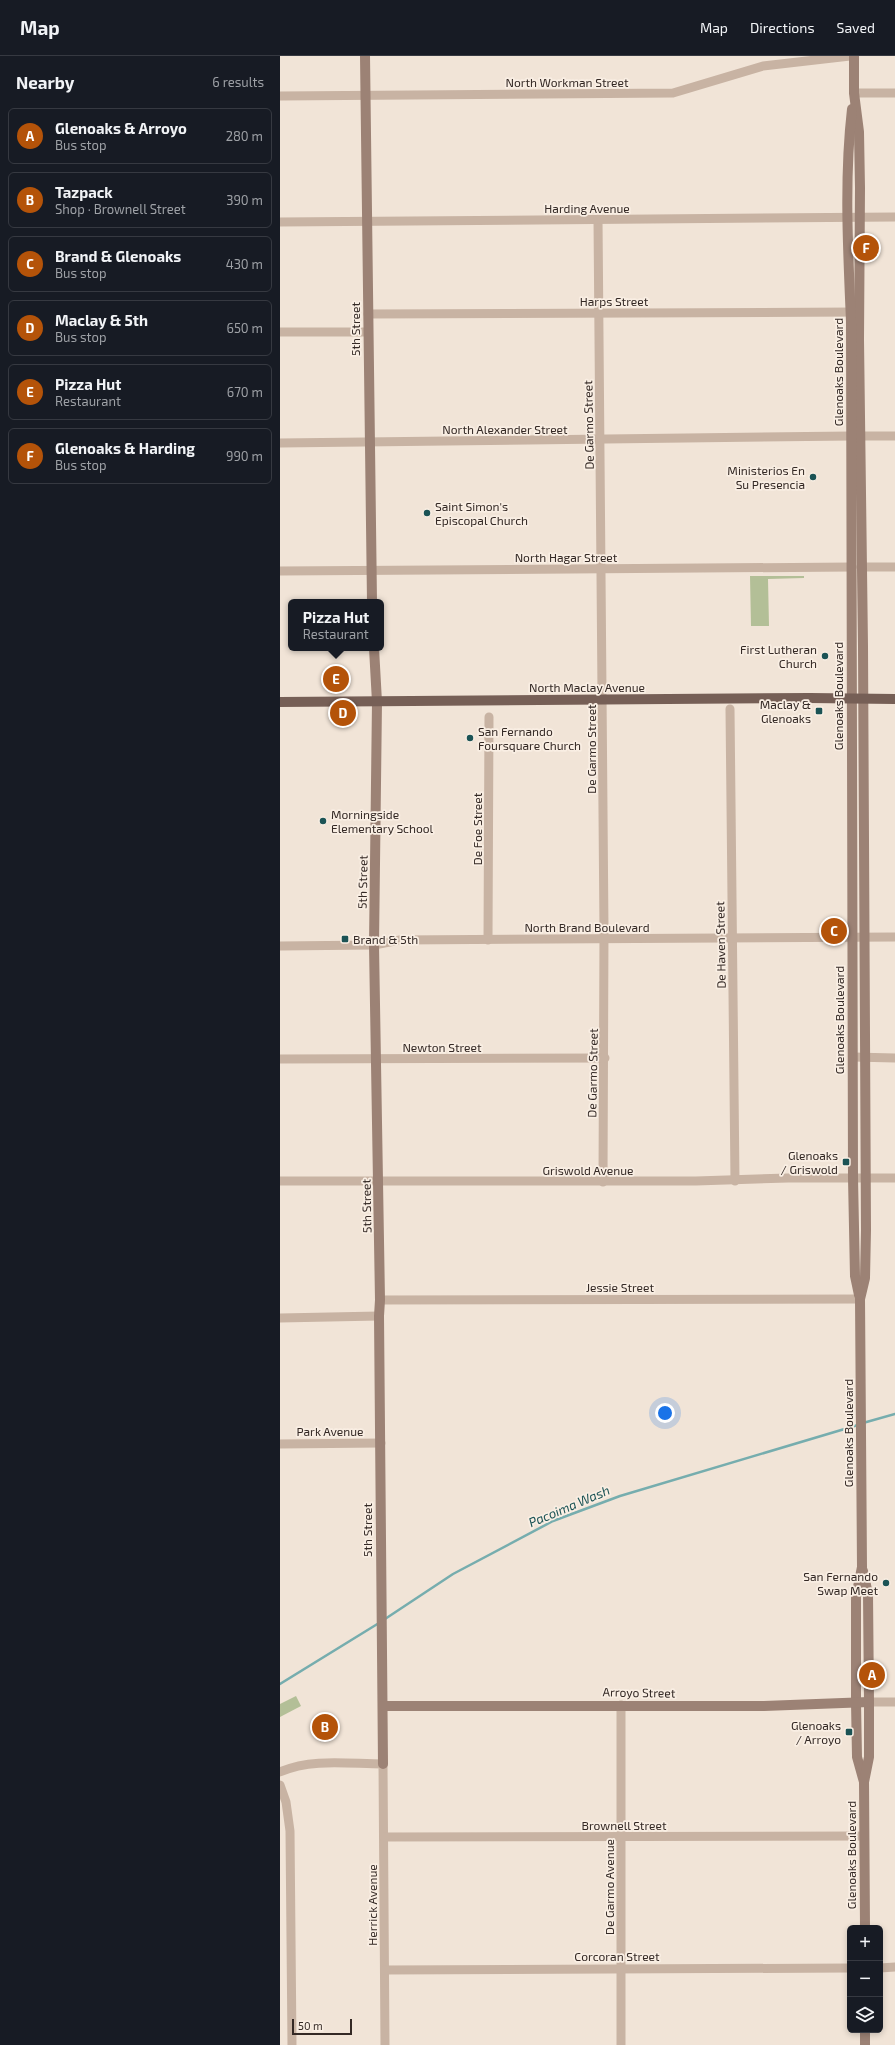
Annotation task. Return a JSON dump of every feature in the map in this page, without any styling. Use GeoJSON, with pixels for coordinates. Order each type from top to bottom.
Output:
{"type":"FeatureCollection","features":[{"type":"Feature","properties":{"kind":"main road","name":"5th Street"},"geometry":{"type":"LineString","coordinates":[[365,56],[372,599]]}},
{"type":"Feature","properties":{"kind":"main road","name":"Glenoaks Boulevard"},"geometry":{"type":"LineString","coordinates":[[854,56],[854,93],[859,132],[861,218],[855,312]]}},
{"type":"Feature","properties":{"kind":"main road","name":"Glenoaks Boulevard"},"geometry":{"type":"LineString","coordinates":[[854,93],[849,132],[848,218],[855,312],[856,436],[856,567],[851,699],[853,1178],[855,1276],[860,1299],[862,1567],[856,1597],[856,1702],[857,1758],[864,1782]]}},
{"type":"Feature","properties":{"kind":"main road","name":"Glenoaks Boulevard"},"geometry":{"type":"LineString","coordinates":[[856,567],[863,700],[866,1178],[865,1278],[860,1299]]}},
{"type":"Feature","properties":{"kind":"main road","name":"5th Street"},"geometry":{"type":"LineString","coordinates":[[374,651],[377,702],[374,944],[380,1300],[383,1764]]}},
{"type":"Feature","properties":{"kind":"main road","name":"North Maclay Avenue"},"geometry":{"type":"LineString","coordinates":[[280,702],[895,699]]}},
{"type":"Feature","properties":{"kind":"main road","name":"Glenoaks Boulevard"},"geometry":{"type":"LineString","coordinates":[[862,1567],[868,1594],[869,1702],[869,1758],[864,1782],[865,1925]]}},
{"type":"Feature","properties":{"kind":"main road","name":"Arroyo Street"},"geometry":{"type":"LineString","coordinates":[[383,1706],[756,1706],[869,1702]]}},
{"type":"Feature","properties":{"kind":"main road"},"geometry":{"type":"LineString","coordinates":[[865,2033],[865,2045]]}},
{"type":"Feature","properties":{"kind":"street","name":"North Workman Street"},"geometry":{"type":"LineString","coordinates":[[280,96],[672,93],[763,66],[850,56]]}},
{"type":"Feature","properties":{"kind":"street"},"geometry":{"type":"LineString","coordinates":[[854,93],[895,93]]}},
{"type":"Feature","properties":{"kind":"street","name":"Harding Avenue"},"geometry":{"type":"LineString","coordinates":[[280,222],[895,218]]}},
{"type":"Feature","properties":{"kind":"street","name":"De Garmo Street"},"geometry":{"type":"LineString","coordinates":[[598,220],[605,1058],[602,1182]]}},
{"type":"Feature","properties":{"kind":"street","name":"Harps Street"},"geometry":{"type":"LineString","coordinates":[[368,314],[855,312]]}},
{"type":"Feature","properties":{"kind":"street"},"geometry":{"type":"LineString","coordinates":[[280,332],[368,332]]}},
{"type":"Feature","properties":{"kind":"street","name":"North Alexander Street"},"geometry":{"type":"LineString","coordinates":[[280,443],[895,436]]}},
{"type":"Feature","properties":{"kind":"street","name":"North Hagar Street"},"geometry":{"type":"LineString","coordinates":[[280,571],[895,567]]}},
{"type":"Feature","properties":{"kind":"street","name":"De Haven Street"},"geometry":{"type":"LineString","coordinates":[[730,709],[734,1181]]}},
{"type":"Feature","properties":{"kind":"street","name":"De Foe Street"},"geometry":{"type":"LineString","coordinates":[[488,940],[489,717]]}},
{"type":"Feature","properties":{"kind":"street","name":"North Brand Boulevard"},"geometry":{"type":"LineString","coordinates":[[280,946],[374,944],[400,940],[895,937]]}},
{"type":"Feature","properties":{"kind":"street"},"geometry":{"type":"LineString","coordinates":[[853,1057],[895,1058]]}},
{"type":"Feature","properties":{"kind":"street","name":"Newton Street"},"geometry":{"type":"LineString","coordinates":[[280,1060],[605,1058]]}},
{"type":"Feature","properties":{"kind":"street","name":"Griswold Avenue"},"geometry":{"type":"LineString","coordinates":[[280,1181],[378,1180],[602,1182],[734,1181],[788,1178],[895,1178]]}},
{"type":"Feature","properties":{"kind":"street","name":"Jessie Street"},"geometry":{"type":"LineString","coordinates":[[380,1300],[860,1299]]}},
{"type":"Feature","properties":{"kind":"street"},"geometry":{"type":"LineString","coordinates":[[280,1318],[379,1316]]}},
{"type":"Feature","properties":{"kind":"street","name":"Park Avenue"},"geometry":{"type":"LineString","coordinates":[[280,1444],[381,1443]]}},
{"type":"Feature","properties":{"kind":"street","name":"Arroyo Street"},"geometry":{"type":"LineString","coordinates":[[869,1702],[895,1702]]}},
{"type":"Feature","properties":{"kind":"street","name":"De Garmo Avenue"},"geometry":{"type":"LineString","coordinates":[[621,1705],[621,2045]]}},
{"type":"Feature","properties":{"kind":"street"},"geometry":{"type":"LineString","coordinates":[[280,1772],[294,1766],[308,1763],[383,1764]]}},
{"type":"Feature","properties":{"kind":"street","name":"Herrick Avenue"},"geometry":{"type":"LineString","coordinates":[[383,1764],[385,2045]]}},
{"type":"Feature","properties":{"kind":"street"},"geometry":{"type":"LineString","coordinates":[[280,1785],[286,1802],[290,1831],[292,2045]]}},
{"type":"Feature","properties":{"kind":"street","name":"Brownell Street"},"geometry":{"type":"LineString","coordinates":[[384,1837],[864,1836]]}},
{"type":"Feature","properties":{"kind":"street","name":"Corcoran Street"},"geometry":{"type":"LineString","coordinates":[[385,1970],[621,1967],[847,1968]]}},
{"type":"Feature","properties":{"kind":"street"},"geometry":{"type":"LineString","coordinates":[[883,1968],[895,1967]]}},
{"type":"Feature","properties":{"kind":"green space"},"geometry":{"type":"Polygon","coordinates":[[[750,576],[804,576],[804,578],[768,579],[769,626],[751,626],[750,576]]]}},
{"type":"Feature","properties":{"kind":"green space"},"geometry":{"type":"Polygon","coordinates":[[[296,1696],[301,1706],[280,1717],[280,1704],[296,1696]]]}},
{"type":"Feature","properties":{"kind":"waterway","name":"Pacoima Wash"},"geometry":{"type":"LineString","coordinates":[[863,1423],[895,1414]]}},
{"type":"Feature","properties":{"kind":"waterway","name":"Pacoima Wash"},"geometry":{"type":"LineString","coordinates":[[385,1619],[453,1574],[553,1521],[620,1496],[858,1425]]}},
{"type":"Feature","properties":{"kind":"waterway","name":"Pacoima Wash"},"geometry":{"type":"LineString","coordinates":[[280,1684],[379,1623]]}},
{"type":"Feature","properties":{"kind":"place","name":"Glenoaks & Harding"},"geometry":{"type":"Point","coordinates":[866,248]}},
{"type":"Feature","properties":{"kind":"place","name":"Ministerios En Su Presencia"},"geometry":{"type":"Point","coordinates":[813,477]}},
{"type":"Feature","properties":{"kind":"place","name":"Saint Simon's Episcopal Church"},"geometry":{"type":"Point","coordinates":[427,513]}},
{"type":"Feature","properties":{"kind":"place","name":"First Lutheran Church"},"geometry":{"type":"Point","coordinates":[825,656]}},
{"type":"Feature","properties":{"kind":"place","name":"Pizza Hut"},"geometry":{"type":"Point","coordinates":[336,679]}},
{"type":"Feature","properties":{"kind":"place","name":"Maclay & Glenoaks"},"geometry":{"type":"Point","coordinates":[819,711]}},
{"type":"Feature","properties":{"kind":"place","name":"Maclay & 5th"},"geometry":{"type":"Point","coordinates":[343,713]}},
{"type":"Feature","properties":{"kind":"place","name":"San Fernando Foursquare Church"},"geometry":{"type":"Point","coordinates":[470,738]}},
{"type":"Feature","properties":{"kind":"place","name":"Morningside Elementary School"},"geometry":{"type":"Point","coordinates":[323,821]}},
{"type":"Feature","properties":{"kind":"place","name":"Brand & Glenoaks"},"geometry":{"type":"Point","coordinates":[834,931]}},
{"type":"Feature","properties":{"kind":"place","name":"Brand & 5th"},"geometry":{"type":"Point","coordinates":[345,939]}},
{"type":"Feature","properties":{"kind":"place","name":"Glenoaks / Griswold"},"geometry":{"type":"Point","coordinates":[846,1162]}},
{"type":"Feature","properties":{"kind":"place","name":"San Fernando Swap Meet"},"geometry":{"type":"Point","coordinates":[886,1583]}},
{"type":"Feature","properties":{"kind":"place","name":"Glenoaks & Arroyo"},"geometry":{"type":"Point","coordinates":[872,1675]}},
{"type":"Feature","properties":{"kind":"place","name":"Tazpack"},"geometry":{"type":"Point","coordinates":[325,1727]}},
{"type":"Feature","properties":{"kind":"place","name":"Glenoaks / Arroyo"},"geometry":{"type":"Point","coordinates":[849,1732]}}]}
